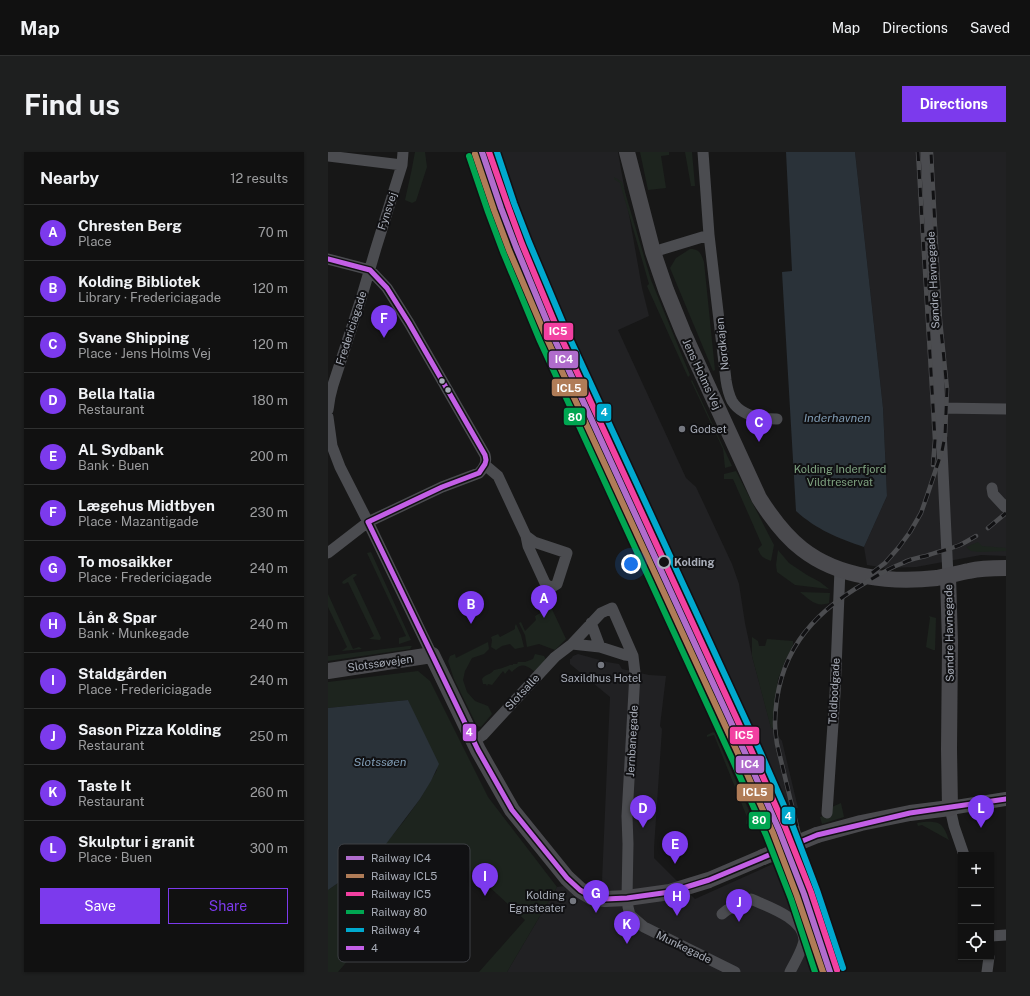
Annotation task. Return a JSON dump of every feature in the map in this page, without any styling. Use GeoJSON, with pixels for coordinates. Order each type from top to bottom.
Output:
{"type":"FeatureCollection","features":[{"type":"Feature","properties":{"kind":"main road","name":"Jens Holms Vej"},"geometry":{"type":"LineString","coordinates":[[627,152],[653,252],[683,332],[760,498],[774,520],[788,536],[802,549],[815,558],[840,570],[857,575],[919,579],[948,576],[971,570],[1006,568]]}},
{"type":"Feature","properties":{"kind":"main road","name":"Søndre Havnegade"},"geometry":{"type":"LineString","coordinates":[[948,576],[950,643],[950,808]]}},
{"type":"Feature","properties":{"kind":"main road","name":"Slotssøvejen"},"geometry":{"type":"LineString","coordinates":[[328,671],[432,655]]}},
{"type":"Feature","properties":{"kind":"main road"},"geometry":{"type":"LineString","coordinates":[[432,655],[474,741],[512,810],[567,878],[580,890],[592,897],[605,899],[627,898],[670,892],[709,880],[817,835],[875,820],[910,813],[950,808]]}},
{"type":"Feature","properties":{"kind":"street","name":"Fynsvej"},"geometry":{"type":"LineString","coordinates":[[370,270],[402,165],[403,152]]}},
{"type":"Feature","properties":{"kind":"street","name":"Nordkajen"},"geometry":{"type":"LineString","coordinates":[[703,152],[709,235],[726,380],[729,394],[732,401],[742,412],[767,419],[777,419]]}},
{"type":"Feature","properties":{"kind":"street","name":"Søndre Havnegade"},"geometry":{"type":"LineString","coordinates":[[926,152],[948,576]]}},
{"type":"Feature","properties":{"kind":"street"},"geometry":{"type":"LineString","coordinates":[[328,156],[402,165]]}},
{"type":"Feature","properties":{"kind":"street"},"geometry":{"type":"LineString","coordinates":[[653,252],[709,235]]}},
{"type":"Feature","properties":{"kind":"street"},"geometry":{"type":"LineString","coordinates":[[328,258],[370,270],[387,288],[409,323],[486,459],[483,469],[479,472],[442,487],[368,522],[329,550]]}},
{"type":"Feature","properties":{"kind":"street","name":"Fredericiagade"},"geometry":{"type":"LineString","coordinates":[[328,410],[329,397],[370,270]]}},
{"type":"Feature","properties":{"kind":"street"},"geometry":{"type":"LineString","coordinates":[[940,408],[1006,409]]}},
{"type":"Feature","properties":{"kind":"street"},"geometry":{"type":"LineString","coordinates":[[328,417],[332,446],[340,467],[432,655]]}},
{"type":"Feature","properties":{"kind":"street"},"geometry":{"type":"LineString","coordinates":[[485,464],[498,476],[526,536],[528,546],[545,583],[549,587],[552,587],[557,584],[567,553],[534,542],[526,536]]}},
{"type":"Feature","properties":{"kind":"street"},"geometry":{"type":"LineString","coordinates":[[992,488],[993,494],[1005,506],[1006,505]]}},
{"type":"Feature","properties":{"kind":"street","name":"Toldbodgade"},"geometry":{"type":"LineString","coordinates":[[827,813],[835,694],[840,570]]}},
{"type":"Feature","properties":{"kind":"street","name":"Slotsalle"},"geometry":{"type":"LineString","coordinates":[[474,741],[483,735],[555,657],[572,644],[601,613],[612,608]]}},
{"type":"Feature","properties":{"kind":"street","name":"Jernbanegade"},"geometry":{"type":"LineString","coordinates":[[612,608],[633,656],[635,673],[627,816],[627,898]]}},
{"type":"Feature","properties":{"kind":"street"},"geometry":{"type":"LineString","coordinates":[[591,623],[600,647]]}},
{"type":"Feature","properties":{"kind":"street"},"geometry":{"type":"LineString","coordinates":[[572,644],[600,647],[633,656]]}},
{"type":"Feature","properties":{"kind":"street"},"geometry":{"type":"LineString","coordinates":[[950,808],[1006,799]]}},
{"type":"Feature","properties":{"kind":"street","name":"Søndre Havnegade"},"geometry":{"type":"LineString","coordinates":[[950,808],[954,826],[963,852]]}},
{"type":"Feature","properties":{"kind":"street","name":"Munkegade"},"geometry":{"type":"LineString","coordinates":[[627,898],[630,915],[644,927],[735,972]]}},
{"type":"Feature","properties":{"kind":"street"},"geometry":{"type":"LineString","coordinates":[[722,914],[727,910],[751,899],[782,913],[793,920],[798,925],[804,939],[790,972]]}},
{"type":"Feature","properties":{"kind":"street"},"geometry":{"type":"LineString","coordinates":[[994,936],[1006,935]]}},
{"type":"Feature","properties":{"kind":"street"},"geometry":{"type":"LineString","coordinates":[[987,972],[989,960]]}},
{"type":"Feature","properties":{"kind":"shaded area"},"geometry":{"type":"Polygon","coordinates":[[[415,152],[425,152],[427,167],[416,201],[412,203],[405,200],[415,152]]]}},
{"type":"Feature","properties":{"kind":"shaded area"},"geometry":{"type":"Polygon","coordinates":[[[466,152],[618,152],[642,288],[649,316],[618,330],[686,478],[696,487],[732,564],[739,584],[752,656],[771,727],[782,741],[798,808],[763,808],[722,724],[566,384],[556,388],[522,304],[508,275],[466,152]]]}},
{"type":"Feature","properties":{"kind":"shaded area"},"geometry":{"type":"Polygon","coordinates":[[[640,152],[669,152],[669,155],[661,156],[666,188],[648,190],[640,152]]]}},
{"type":"Feature","properties":{"kind":"shaded area"},"geometry":{"type":"Polygon","coordinates":[[[685,152],[692,152],[695,186],[691,186],[685,152]]]}},
{"type":"Feature","properties":{"kind":"shaded area"},"geometry":{"type":"Polygon","coordinates":[[[855,152],[1006,152],[1006,556],[981,555],[916,567],[886,568],[867,565],[864,547],[887,496],[883,408],[855,152]]]}},
{"type":"Feature","properties":{"kind":"shaded area"},"geometry":{"type":"Polygon","coordinates":[[[614,177],[622,182],[651,280],[690,375],[688,377],[647,286],[649,284],[620,183],[614,179],[614,177]]]}},
{"type":"Feature","properties":{"kind":"shaded area"},"geometry":{"type":"Polygon","coordinates":[[[690,249],[698,251],[704,262],[715,370],[713,371],[670,268],[676,258],[690,249]]]}},
{"type":"Feature","properties":{"kind":"shaded area"},"geometry":{"type":"Polygon","coordinates":[[[692,380],[732,466],[725,468],[723,449],[691,381],[692,380]]]}},
{"type":"Feature","properties":{"kind":"shaded area"},"geometry":{"type":"Polygon","coordinates":[[[736,471],[774,545],[771,561],[761,556],[759,552],[758,549],[762,545],[733,479],[724,479],[724,474],[736,471]]]}},
{"type":"Feature","properties":{"kind":"shaded area"},"geometry":{"type":"Polygon","coordinates":[[[978,542],[982,546],[1006,548],[1006,551],[980,552],[971,551],[966,547],[978,542]]]}},
{"type":"Feature","properties":{"kind":"shaded area"},"geometry":{"type":"Polygon","coordinates":[[[778,550],[789,563],[829,589],[795,585],[777,572],[776,565],[778,550]]]}},
{"type":"Feature","properties":{"kind":"shaded area"},"geometry":{"type":"Polygon","coordinates":[[[371,552],[411,640],[399,644],[399,638],[406,636],[367,553],[371,552]]]}},
{"type":"Feature","properties":{"kind":"shaded area"},"geometry":{"type":"Polygon","coordinates":[[[353,574],[357,575],[353,578],[381,638],[380,640],[369,639],[374,636],[348,582],[344,584],[342,583],[353,574]]]}},
{"type":"Feature","properties":{"kind":"shaded area"},"geometry":{"type":"Polygon","coordinates":[[[800,592],[830,593],[829,603],[816,604],[800,592]]]}},
{"type":"Feature","properties":{"kind":"shaded area"},"geometry":{"type":"Polygon","coordinates":[[[328,594],[353,649],[359,647],[362,649],[342,651],[347,647],[328,607],[328,594]]]}},
{"type":"Feature","properties":{"kind":"shaded area"},"geometry":{"type":"Polygon","coordinates":[[[551,607],[566,639],[555,650],[539,644],[527,647],[525,635],[519,623],[521,622],[525,631],[536,620],[535,616],[551,607]]]}},
{"type":"Feature","properties":{"kind":"shaded area"},"geometry":{"type":"Polygon","coordinates":[[[929,616],[936,618],[935,650],[926,647],[929,616]]]}},
{"type":"Feature","properties":{"kind":"shaded area"},"geometry":{"type":"Polygon","coordinates":[[[516,624],[524,647],[515,649],[510,644],[502,646],[496,650],[491,647],[491,637],[498,634],[500,637],[515,629],[516,624]]]}},
{"type":"Feature","properties":{"kind":"shaded area"},"geometry":{"type":"Polygon","coordinates":[[[752,637],[758,641],[759,646],[765,646],[767,639],[793,641],[793,645],[778,679],[774,712],[774,729],[771,728],[752,656],[752,637]]]}},
{"type":"Feature","properties":{"kind":"shaded area"},"geometry":{"type":"Polygon","coordinates":[[[488,642],[489,649],[484,654],[472,658],[465,671],[463,680],[467,692],[475,701],[488,706],[492,714],[481,727],[477,726],[454,679],[448,661],[450,656],[455,654],[456,658],[488,642]]]}},
{"type":"Feature","properties":{"kind":"shaded area"},"geometry":{"type":"Polygon","coordinates":[[[412,646],[410,649],[328,661],[328,656],[412,646]]]}},
{"type":"Feature","properties":{"kind":"shaded area"},"geometry":{"type":"Polygon","coordinates":[[[535,654],[544,656],[546,660],[535,672],[526,666],[521,666],[512,672],[509,669],[505,674],[503,671],[492,685],[488,684],[487,686],[486,684],[483,684],[483,677],[494,670],[533,659],[535,654]]]}},
{"type":"Feature","properties":{"kind":"shaded area"},"geometry":{"type":"Polygon","coordinates":[[[578,654],[619,664],[622,669],[649,675],[666,676],[660,726],[662,729],[654,858],[695,899],[775,863],[810,943],[819,972],[507,972],[557,887],[602,881],[610,697],[570,664],[570,659],[578,654]]]}},
{"type":"Feature","properties":{"kind":"shaded area"},"geometry":{"type":"Polygon","coordinates":[[[418,671],[430,681],[488,797],[557,887],[507,972],[479,972],[525,920],[470,870],[470,844],[385,844],[420,799],[437,770],[408,700],[328,708],[328,682],[418,671]]]}},
{"type":"Feature","properties":{"kind":"shaded area"},"geometry":{"type":"Polygon","coordinates":[[[713,732],[715,733],[757,829],[754,830],[751,823],[746,824],[747,817],[714,735],[707,737],[707,735],[713,732]]]}},
{"type":"Feature","properties":{"kind":"shaded area"},"geometry":{"type":"Polygon","coordinates":[[[841,803],[844,817],[822,824],[820,817],[830,814],[832,807],[841,803]]]}},
{"type":"Feature","properties":{"kind":"shaded area"},"geometry":{"type":"Polygon","coordinates":[[[917,823],[938,823],[945,830],[949,840],[922,825],[918,826],[917,823]]]}},
{"type":"Feature","properties":{"kind":"shaded area"},"geometry":{"type":"Polygon","coordinates":[[[338,883],[338,962],[347,962],[338,972],[328,972],[328,890],[338,883]]]}},
{"type":"Feature","properties":{"kind":"water","name":"Inderhavnen"},"geometry":{"type":"Polygon","coordinates":[[[786,152],[855,152],[883,408],[887,496],[864,547],[828,533],[804,518],[796,511],[782,272],[792,271],[786,152]]]}},
{"type":"Feature","properties":{"kind":"water","name":"Slotssøen"},"geometry":{"type":"Polygon","coordinates":[[[408,700],[439,764],[420,799],[386,844],[338,844],[338,883],[328,890],[328,708],[408,700]]]}},
{"type":"Feature","properties":{"kind":"railway"},"geometry":{"type":"LineString","coordinates":[[918,152],[935,440],[933,465]]}},
{"type":"Feature","properties":{"kind":"railway"},"geometry":{"type":"LineString","coordinates":[[872,573],[885,563],[899,547],[921,513],[942,451],[945,436],[947,389],[940,320],[931,152]]}},
{"type":"Feature","properties":{"kind":"railway"},"geometry":{"type":"LineString","coordinates":[[988,528],[1006,513]]}},
{"type":"Feature","properties":{"kind":"railway"},"geometry":{"type":"LineString","coordinates":[[820,913],[812,889],[776,736],[775,723],[777,699],[782,677],[789,658],[799,640],[812,624],[827,609],[845,595],[893,567],[962,544],[976,536]]}},
{"type":"Feature","properties":{"kind":"rail line","name":"IC4"},"geometry":{"type":"LineString","coordinates":[[482,152],[516,247],[553,336],[779,830],[804,894],[830,972]]}},
{"type":"Feature","properties":{"kind":"rail line","name":"IC5"},"geometry":{"type":"LineString","coordinates":[[489,152],[522,244],[559,333],[785,827],[811,892],[837,970]]}},
{"type":"Feature","properties":{"kind":"rail line","name":"4"},"geometry":{"type":"LineString","coordinates":[[497,152],[529,242],[566,330],[792,824],[817,890],[843,968]]}},
{"type":"Feature","properties":{"kind":"rail line","name":"ICL5"},"geometry":{"type":"LineString","coordinates":[[475,154],[509,250],[547,339],[773,833],[797,896],[823,972]]}},
{"type":"Feature","properties":{"kind":"rail line","name":"80"},"geometry":{"type":"LineString","coordinates":[[469,156],[503,252],[540,341],[766,835],[791,899],[815,972]]}},
{"type":"Feature","properties":{"kind":"transit line","name":"4"},"geometry":{"type":"LineString","coordinates":[[328,259],[370,270],[387,288],[409,323],[485,455],[485,464],[479,473],[442,487],[368,522],[478,750],[512,810],[567,878],[580,890],[592,897],[605,899],[627,898],[670,892],[709,880],[817,835],[910,813],[1006,799]]}},
{"type":"Feature","properties":{"kind":"place","name":"Lægehus Midtbyen"},"geometry":{"type":"Point","coordinates":[384,338]}},
{"type":"Feature","properties":{"kind":"place","name":"Godset"},"geometry":{"type":"Point","coordinates":[682,429]}},
{"type":"Feature","properties":{"kind":"place","name":"Svane Shipping"},"geometry":{"type":"Point","coordinates":[759,442]}},
{"type":"Feature","properties":{"kind":"place","name":"Kolding"},"geometry":{"type":"Point","coordinates":[664,562]}},
{"type":"Feature","properties":{"kind":"place","name":"Chresten Berg"},"geometry":{"type":"Point","coordinates":[544,618]}},
{"type":"Feature","properties":{"kind":"place","name":"Kolding Bibliotek"},"geometry":{"type":"Point","coordinates":[471,624]}},
{"type":"Feature","properties":{"kind":"place","name":"Saxildhus Hotel"},"geometry":{"type":"Point","coordinates":[601,665]}},
{"type":"Feature","properties":{"kind":"place","name":"Bella Italia"},"geometry":{"type":"Point","coordinates":[643,828]}},
{"type":"Feature","properties":{"kind":"place","name":"Skulptur i granit"},"geometry":{"type":"Point","coordinates":[981,828]}},
{"type":"Feature","properties":{"kind":"place","name":"AL Sydbank"},"geometry":{"type":"Point","coordinates":[675,864]}},
{"type":"Feature","properties":{"kind":"place","name":"Staldgården"},"geometry":{"type":"Point","coordinates":[485,896]}},
{"type":"Feature","properties":{"kind":"place","name":"Kolding Egnsteater"},"geometry":{"type":"Point","coordinates":[573,901]}},
{"type":"Feature","properties":{"kind":"place","name":"To mosaikker"},"geometry":{"type":"Point","coordinates":[596,913]}},
{"type":"Feature","properties":{"kind":"place","name":"Lån & Spar"},"geometry":{"type":"Point","coordinates":[677,916]}},
{"type":"Feature","properties":{"kind":"place","name":"Sason Pizza Kolding"},"geometry":{"type":"Point","coordinates":[739,922]}},
{"type":"Feature","properties":{"kind":"place","name":"Taste It"},"geometry":{"type":"Point","coordinates":[627,944]}},
{"type":"Feature","properties":{"kind":"park label","name":"Kolding Inderfjord Vildtreservat"},"geometry":{"type":"Point","coordinates":[840,475]}}]}
